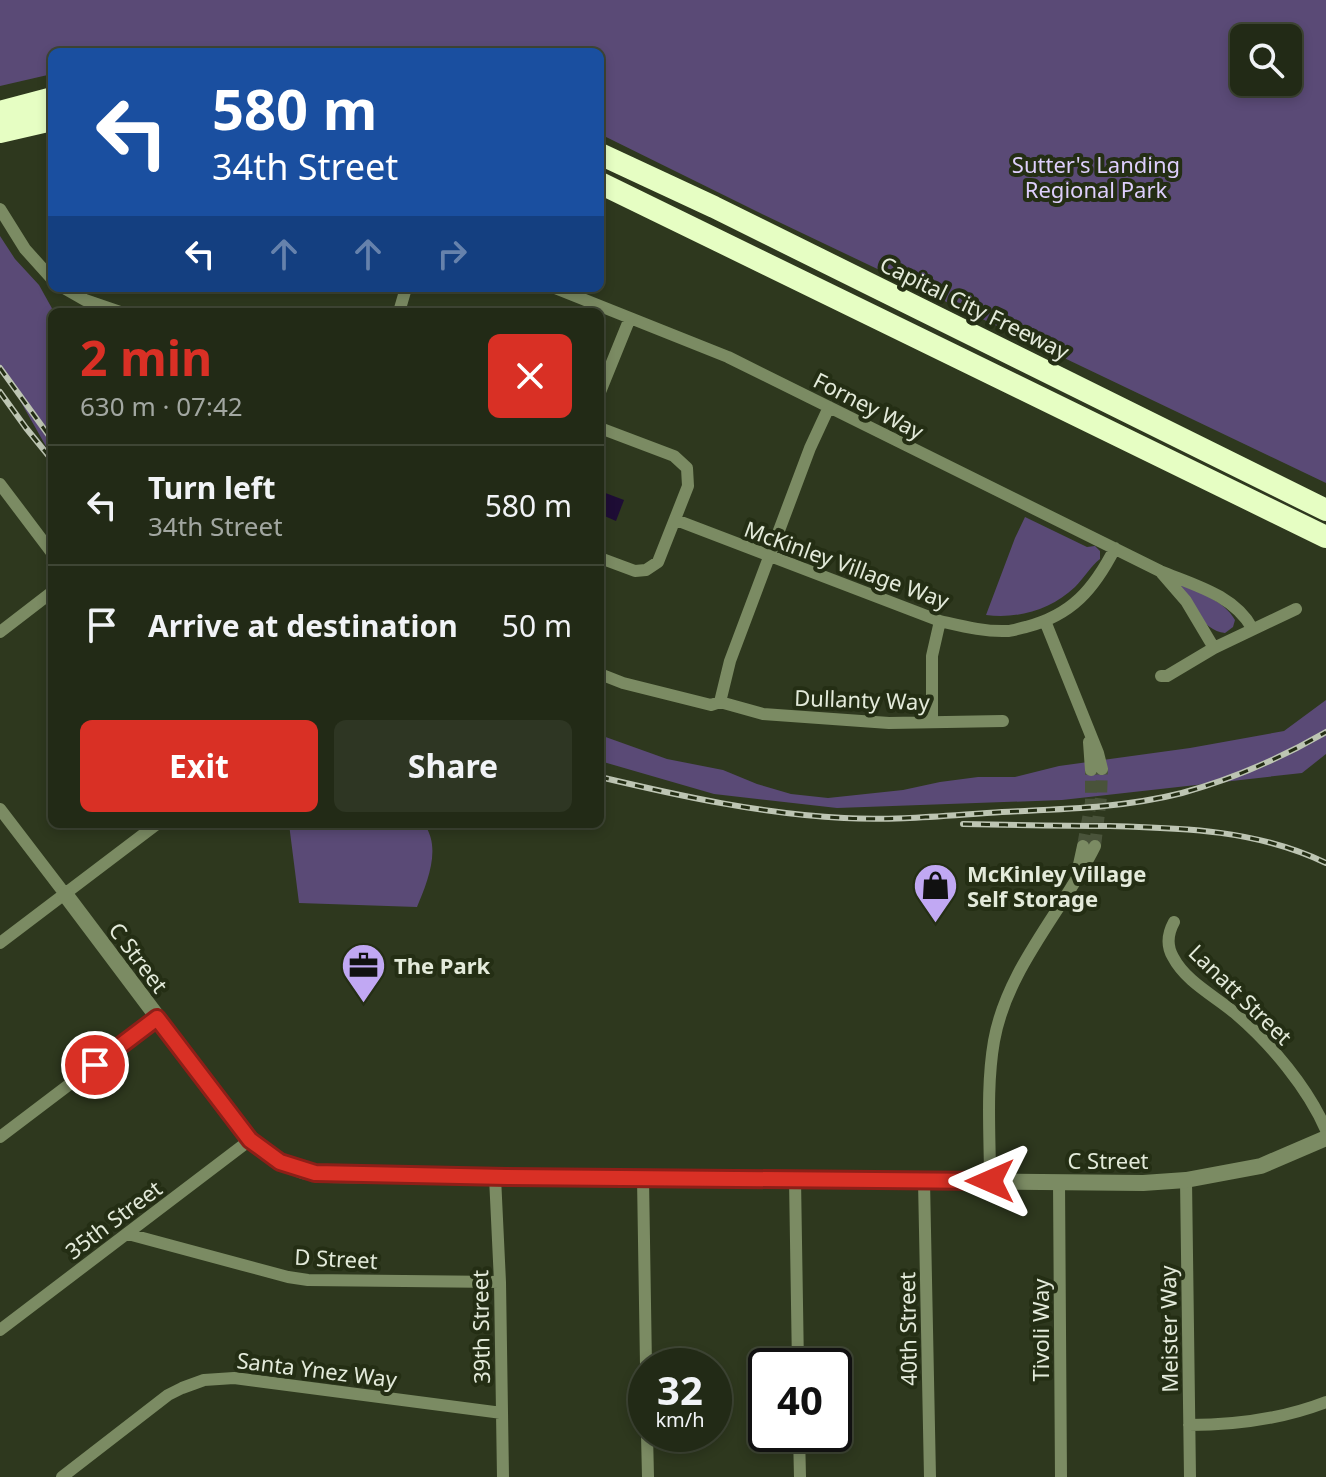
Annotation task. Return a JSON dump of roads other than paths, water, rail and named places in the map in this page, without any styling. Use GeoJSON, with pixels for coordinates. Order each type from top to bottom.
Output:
{"type":"FeatureCollection","features":[{"type":"Feature","properties":{"kind":"highway"},"geometry":{"type":"LineString","coordinates":[[0,112],[48,99]]}},
{"type":"Feature","properties":{"kind":"highway"},"geometry":{"type":"LineString","coordinates":[[0,132],[48,121]]}},
{"type":"Feature","properties":{"kind":"highway","name":"Capital City Freeway"},"geometry":{"type":"LineString","coordinates":[[604,156],[714,207],[1326,510]]}},
{"type":"Feature","properties":{"kind":"highway"},"geometry":{"type":"LineString","coordinates":[[604,185],[1326,537]]}},
{"type":"Feature","properties":{"kind":"street"},"geometry":{"type":"LineString","coordinates":[[0,209],[25,249],[48,275]]}},
{"type":"Feature","properties":{"kind":"street"},"geometry":{"type":"LineString","coordinates":[[71,292],[108,308]]}},
{"type":"Feature","properties":{"kind":"street","name":"Forney Way"},"geometry":{"type":"LineString","coordinates":[[565,292],[728,357],[1160,571],[1212,592],[1235,605],[1252,628]]}},
{"type":"Feature","properties":{"kind":"street"},"geometry":{"type":"LineString","coordinates":[[604,382],[630,318]]}},
{"type":"Feature","properties":{"kind":"street"},"geometry":{"type":"LineString","coordinates":[[720,702],[730,661],[768,557],[829,407]]}},
{"type":"Feature","properties":{"kind":"street"},"geometry":{"type":"LineString","coordinates":[[604,430],[674,456],[687,468],[688,486],[658,562],[646,570],[635,571],[604,559]]}},
{"type":"Feature","properties":{"kind":"street"},"geometry":{"type":"LineString","coordinates":[[0,484],[48,548]]}},
{"type":"Feature","properties":{"kind":"street","name":"McKinley Village Way"},"geometry":{"type":"LineString","coordinates":[[676,520],[940,621],[1009,631],[1045,621],[1076,602],[1091,588],[1115,548]]}},
{"type":"Feature","properties":{"kind":"street","name":"Forney Way"},"geometry":{"type":"LineString","coordinates":[[1160,571],[1186,601],[1214,648]]}},
{"type":"Feature","properties":{"kind":"street"},"geometry":{"type":"LineString","coordinates":[[0,632],[48,595]]}},
{"type":"Feature","properties":{"kind":"street"},"geometry":{"type":"LineString","coordinates":[[1161,676],[1167,676],[1252,628],[1296,609]]}},
{"type":"Feature","properties":{"kind":"street"},"geometry":{"type":"LineString","coordinates":[[932,722],[932,656],[940,621]]}},
{"type":"Feature","properties":{"kind":"street"},"geometry":{"type":"LineString","coordinates":[[1045,621],[1087,726],[1096,770]]}},
{"type":"Feature","properties":{"kind":"street","name":"Dullanty Way"},"geometry":{"type":"LineString","coordinates":[[604,676],[711,705],[720,702],[763,714],[889,723],[1003,721]]}},
{"type":"Feature","properties":{"kind":"street","name":"C Street"},"geometry":{"type":"LineString","coordinates":[[0,809],[250,1140],[280,1162],[315,1173],[1125,1183],[1186,1180],[1261,1166],[1326,1138]]}},
{"type":"Feature","properties":{"kind":"street"},"geometry":{"type":"LineString","coordinates":[[0,943],[152,828]]}},
{"type":"Feature","properties":{"kind":"street"},"geometry":{"type":"LineString","coordinates":[[990,1181],[991,1079],[995,1040],[1005,1003],[1026,959],[1077,876],[1089,846]]}},
{"type":"Feature","properties":{"kind":"street","name":"Lanatt Street"},"geometry":{"type":"LineString","coordinates":[[1174,922],[1169,943],[1173,958],[1183,972],[1237,1015],[1273,1051],[1308,1097],[1326,1130]]}},
{"type":"Feature","properties":{"kind":"street"},"geometry":{"type":"LineString","coordinates":[[0,1137],[157,1018]]}},
{"type":"Feature","properties":{"kind":"street","name":"35th Street"},"geometry":{"type":"LineString","coordinates":[[0,1330],[250,1140]]}},
{"type":"Feature","properties":{"kind":"street","name":"39th Street"},"geometry":{"type":"LineString","coordinates":[[495,1177],[503,1477]]}},
{"type":"Feature","properties":{"kind":"street"},"geometry":{"type":"LineString","coordinates":[[643,1178],[646,1348]]}},
{"type":"Feature","properties":{"kind":"street"},"geometry":{"type":"LineString","coordinates":[[795,1179],[798,1348]]}},
{"type":"Feature","properties":{"kind":"street","name":"Meister Way"},"geometry":{"type":"LineString","coordinates":[[1186,1180],[1190,1477]]}},
{"type":"Feature","properties":{"kind":"street","name":"40th Street"},"geometry":{"type":"LineString","coordinates":[[924,1181],[930,1477]]}},
{"type":"Feature","properties":{"kind":"street","name":"Tivoli Way"},"geometry":{"type":"LineString","coordinates":[[1059,1182],[1061,1477]]}},
{"type":"Feature","properties":{"kind":"street","name":"D Street"},"geometry":{"type":"LineString","coordinates":[[128,1234],[308,1280],[500,1282]]}},
{"type":"Feature","properties":{"kind":"street","name":"Santa Ynez Way"},"geometry":{"type":"LineString","coordinates":[[62,1477],[168,1395],[204,1380],[234,1378],[502,1413]]}},
{"type":"Feature","properties":{"kind":"street"},"geometry":{"type":"LineString","coordinates":[[1189,1425],[1258,1421],[1326,1402]]}},
{"type":"Feature","properties":{"kind":"street"},"geometry":{"type":"LineString","coordinates":[[647,1452],[648,1477]]}},
{"type":"Feature","properties":{"kind":"street"},"geometry":{"type":"LineString","coordinates":[[799,1452],[800,1477]]}},
{"type":"Feature","properties":{"kind":"tunnel"},"geometry":{"type":"LineString","coordinates":[[1095,846],[1102,769]]}},
{"type":"Feature","properties":{"kind":"tunnel"},"geometry":{"type":"LineString","coordinates":[[1083,846],[1091,802],[1091,770]]}},
{"type":"Feature","properties":{"kind":"railway"},"geometry":{"type":"LineString","coordinates":[[0,368],[48,434]]}},
{"type":"Feature","properties":{"kind":"railway"},"geometry":{"type":"LineString","coordinates":[[0,392],[48,455]]}},
{"type":"Feature","properties":{"kind":"railway"},"geometry":{"type":"LineString","coordinates":[[604,778],[691,797],[813,816],[903,818],[1070,809],[1137,802],[1182,793],[1256,767],[1326,732]]}},
{"type":"Feature","properties":{"kind":"railway"},"geometry":{"type":"LineString","coordinates":[[963,824],[1193,830],[1247,837],[1326,863]]}},
{"type":"Feature","properties":{"kind":"place","name":"McKinley Village Self Storage"},"geometry":{"type":"Point","coordinates":[936,925]}},
{"type":"Feature","properties":{"kind":"place","name":"The Park"},"geometry":{"type":"Point","coordinates":[363,1004]}},
{"type":"Feature","properties":{"kind":"park label","name":"Sutter's Landing Regional Park"},"geometry":{"type":"Point","coordinates":[1096,176]}}]}
